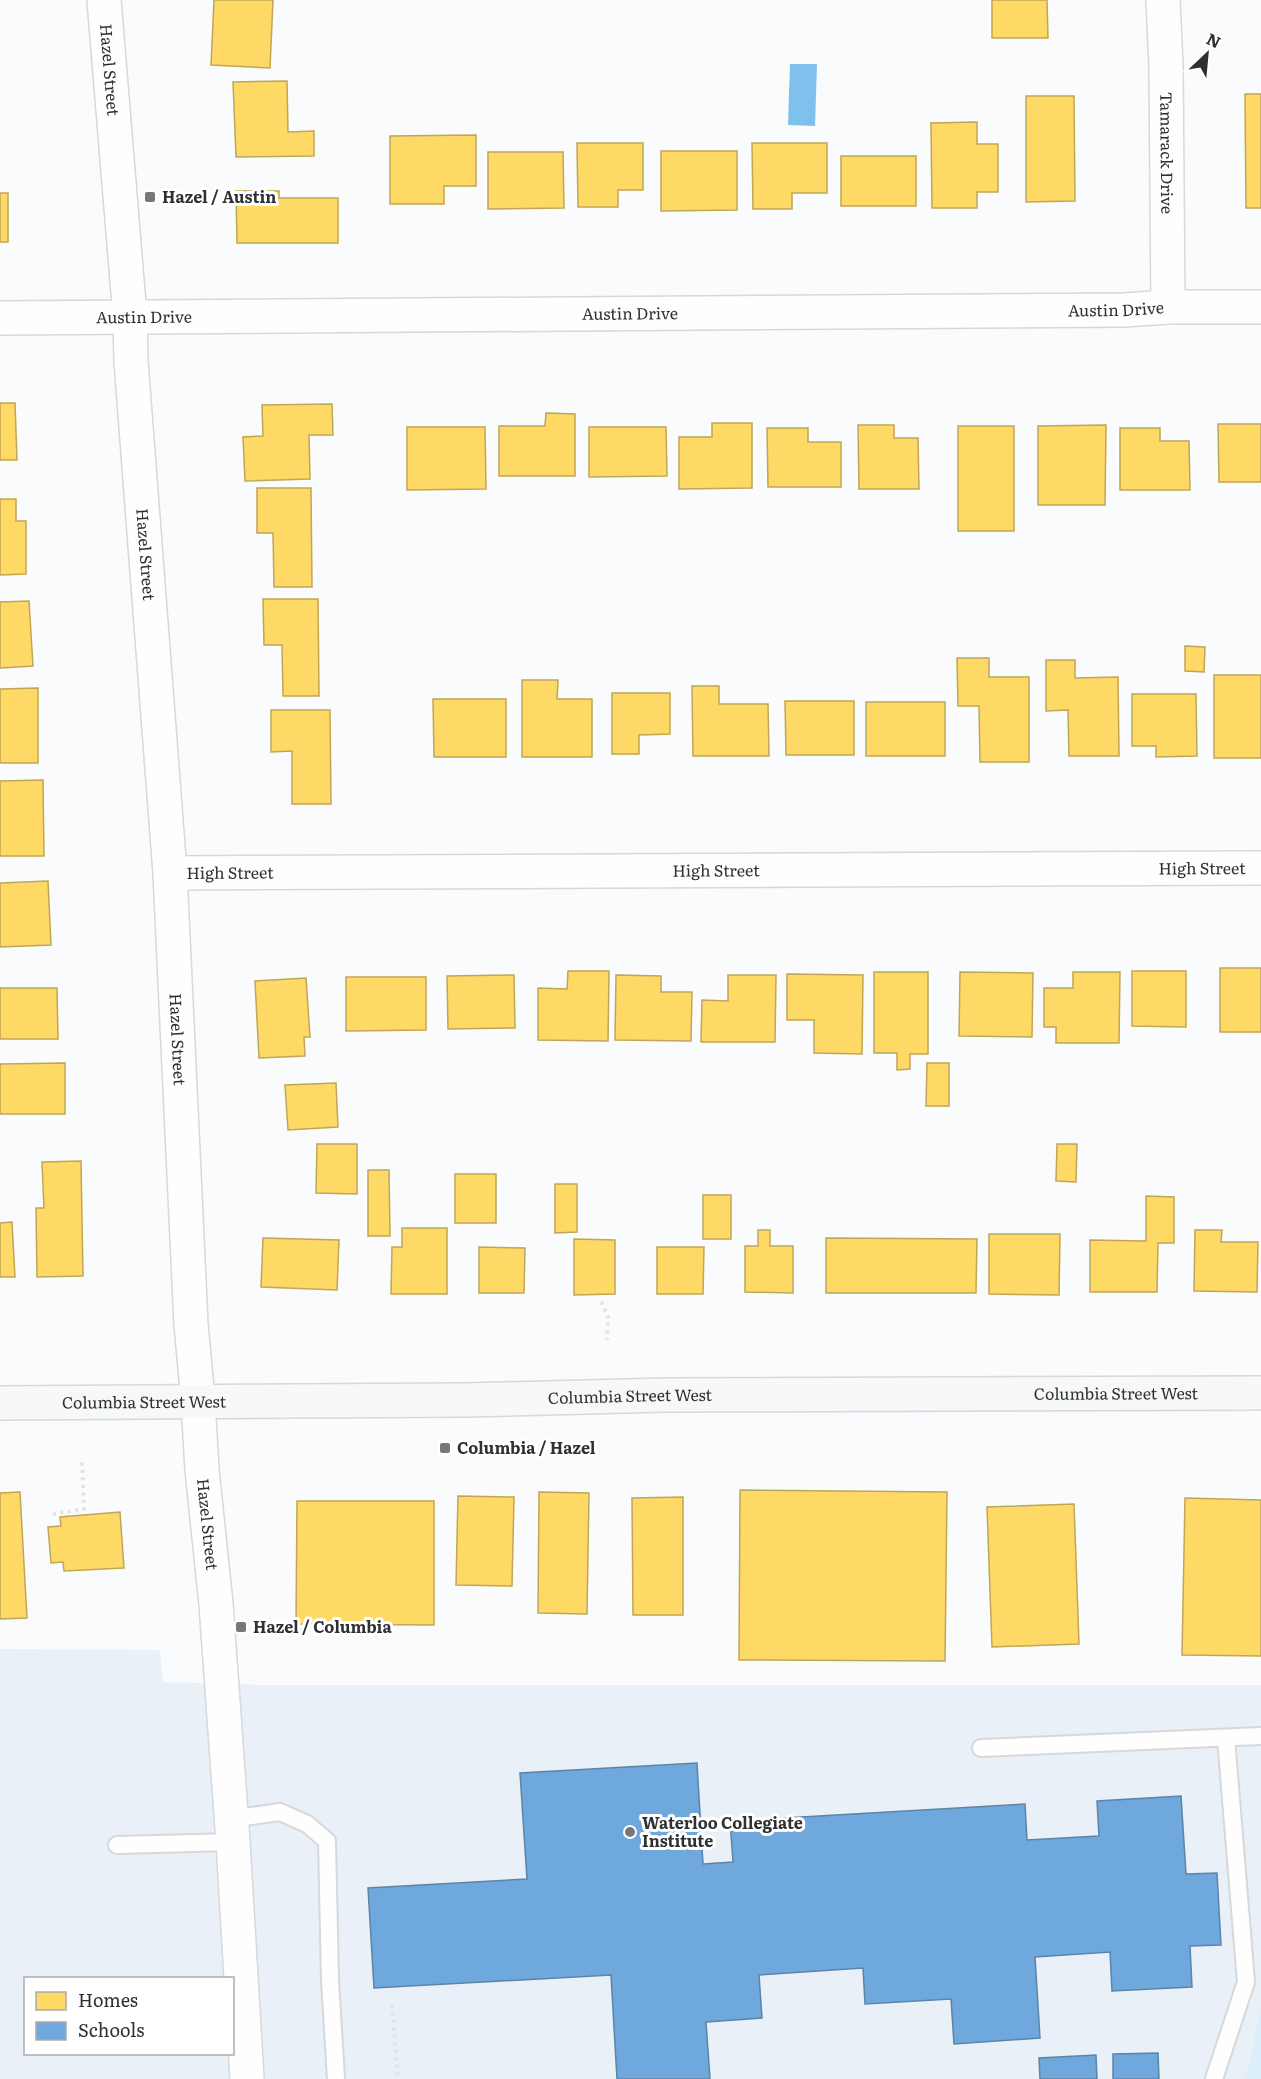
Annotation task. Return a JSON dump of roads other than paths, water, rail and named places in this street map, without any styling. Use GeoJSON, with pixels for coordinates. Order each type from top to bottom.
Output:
{"type":"FeatureCollection","features":[{"type":"Feature","properties":{"kind":"main road","name":"Columbia Street West"},"geometry":{"type":"LineString","coordinates":[[0,1403],[386,1401],[664,1395],[1261,1393]]}},
{"type":"Feature","properties":{"kind":"street","name":"Hazel Street"},"geometry":{"type":"LineString","coordinates":[[105,0],[170,873],[190,1306],[202,1470],[216,1604],[247,2079]]}},
{"type":"Feature","properties":{"kind":"street","name":"Tamarack Drive"},"geometry":{"type":"LineString","coordinates":[[1163,0],[1166,66],[1168,307]]}},
{"type":"Feature","properties":{"kind":"street","name":"Austin Drive"},"geometry":{"type":"LineString","coordinates":[[0,318],[1125,310],[1168,307],[1261,307]]}},
{"type":"Feature","properties":{"kind":"street","name":"High Street"},"geometry":{"type":"LineString","coordinates":[[170,873],[1261,868]]}},
{"type":"Feature","properties":{"kind":"lane"},"geometry":{"type":"LineString","coordinates":[[981,1749],[1261,1736]]}},
{"type":"Feature","properties":{"kind":"lane"},"geometry":{"type":"LineString","coordinates":[[1214,2079],[1246,1982],[1226,1738]]}},
{"type":"Feature","properties":{"kind":"lane"},"geometry":{"type":"LineString","coordinates":[[117,1845],[232,1831],[280,1812],[307,1824],[327,1841],[330,1980],[336,2079]]}},
{"type":"Feature","properties":{"kind":"water"},"geometry":{"type":"Polygon","coordinates":[[[790,64],[817,64],[815,126],[788,125],[790,64]]]}},
{"type":"Feature","properties":{"kind":"place","name":"Hazel / Austin"},"geometry":{"type":"Point","coordinates":[150,197]}},
{"type":"Feature","properties":{"kind":"place","name":"Columbia / Hazel"},"geometry":{"type":"Point","coordinates":[445,1448]}},
{"type":"Feature","properties":{"kind":"place","name":"Hazel / Columbia"},"geometry":{"type":"Point","coordinates":[241,1627]}},
{"type":"Feature","properties":{"kind":"place","name":"Waterloo Collegiate Institute"},"geometry":{"type":"Point","coordinates":[630,1832]}}]}
